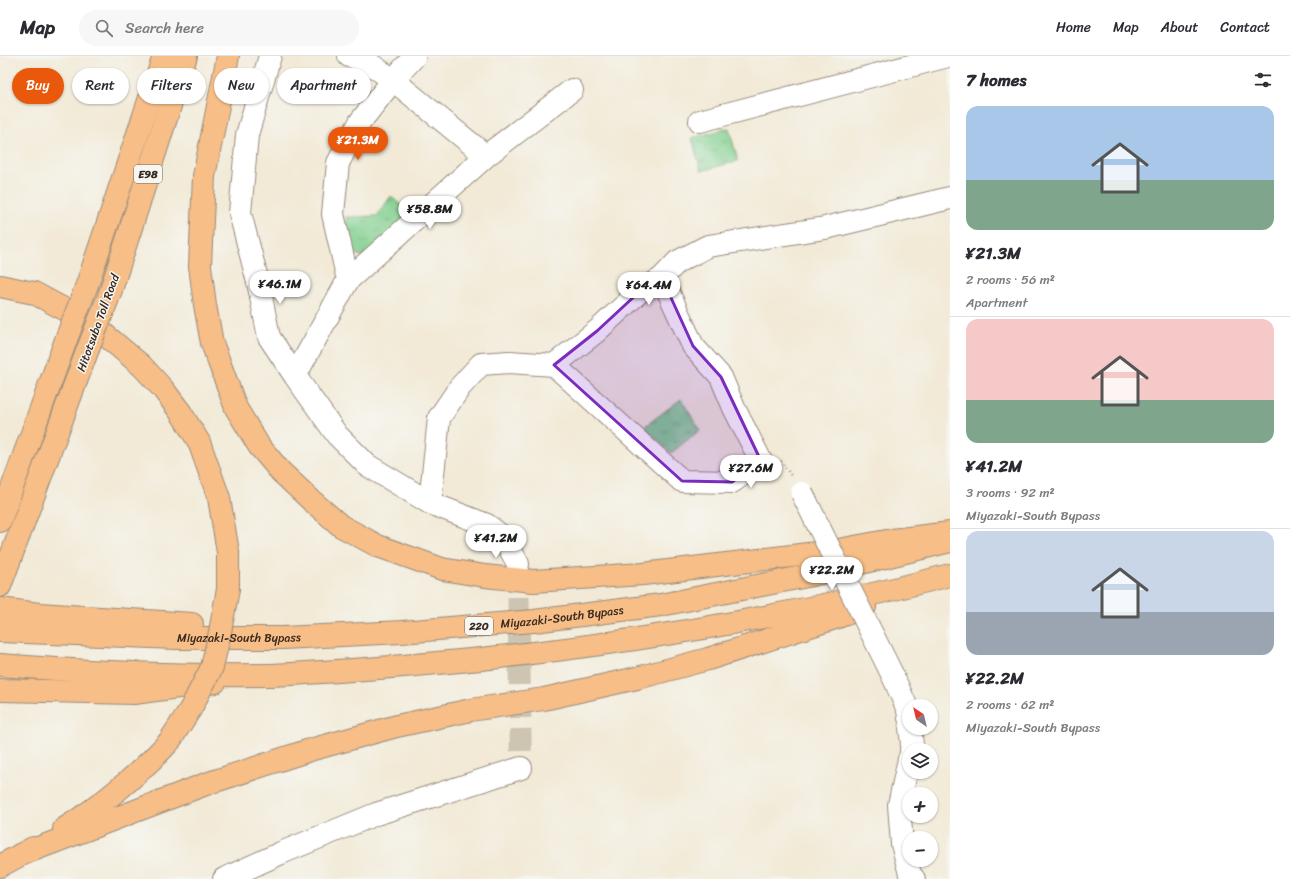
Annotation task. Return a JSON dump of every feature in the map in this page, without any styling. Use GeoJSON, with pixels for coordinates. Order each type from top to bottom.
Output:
{"type":"FeatureCollection","features":[{"type":"Feature","properties":{"kind":"main road","name":"Hitotsuba Toll Road"},"geometry":{"type":"LineString","coordinates":[[66,337],[88,282],[164,56]]}},
{"type":"Feature","properties":{"kind":"main road","name":"Hitotsuba Toll Road"},"geometry":{"type":"LineString","coordinates":[[2,581],[110,293],[186,56]]}},
{"type":"Feature","properties":{"kind":"main road"},"geometry":{"type":"LineString","coordinates":[[228,56],[204,176],[200,266],[212,343],[236,408],[259,446],[281,472],[312,502],[341,526],[378,546],[442,569],[485,576],[533,581],[651,573],[833,551],[892,540],[950,533]]}},
{"type":"Feature","properties":{"kind":"main road"},"geometry":{"type":"LineString","coordinates":[[0,286],[34,293],[92,324],[142,366],[163,389],[199,442],[219,498],[228,552],[228,589],[212,667],[190,708],[169,742],[123,787],[94,810],[0,866]]}},
{"type":"Feature","properties":{"kind":"main road"},"geometry":{"type":"LineString","coordinates":[[0,490],[42,384],[66,337]]}},
{"type":"Feature","properties":{"kind":"main road","name":"E98"},"geometry":{"type":"LineString","coordinates":[[0,521],[66,337]]}},
{"type":"Feature","properties":{"kind":"main road","name":"Miyazaki-South Bypass"},"geometry":{"type":"LineString","coordinates":[[0,631],[176,638],[283,638],[402,632],[526,622],[661,605],[812,575],[950,541]]}},
{"type":"Feature","properties":{"kind":"main road"},"geometry":{"type":"LineString","coordinates":[[20,855],[173,796],[310,750],[396,726],[471,710],[544,699],[637,678],[838,617],[942,577]]}},
{"type":"Feature","properties":{"kind":"main road"},"geometry":{"type":"LineString","coordinates":[[0,665],[158,674],[266,675],[398,668],[622,641],[849,600],[942,577]]}},
{"type":"Feature","properties":{"kind":"main road"},"geometry":{"type":"LineString","coordinates":[[0,609],[39,614],[195,624],[283,638]]}},
{"type":"Feature","properties":{"kind":"main road"},"geometry":{"type":"LineString","coordinates":[[0,690],[134,693],[266,675]]}},
{"type":"Feature","properties":{"kind":"street"},"geometry":{"type":"LineString","coordinates":[[270,56],[247,135],[240,213],[258,282],[269,337],[337,434],[367,464],[430,503],[487,525],[504,538],[518,564]]}},
{"type":"Feature","properties":{"kind":"street"},"geometry":{"type":"LineString","coordinates":[[350,56],[366,61],[392,80],[486,156]]}},
{"type":"Feature","properties":{"kind":"street"},"geometry":{"type":"LineString","coordinates":[[348,280],[333,214],[338,163],[360,122],[392,80],[415,56]]}},
{"type":"Feature","properties":{"kind":"street"},"geometry":{"type":"LineString","coordinates":[[700,120],[948,56]]}},
{"type":"Feature","properties":{"kind":"street"},"geometry":{"type":"LineString","coordinates":[[295,376],[348,280],[486,156],[572,90]]}},
{"type":"Feature","properties":{"kind":"street"},"geometry":{"type":"LineString","coordinates":[[554,365],[597,331],[638,293],[662,278],[677,262],[708,246],[825,228],[950,198]]}},
{"type":"Feature","properties":{"kind":"street"},"geometry":{"type":"LineString","coordinates":[[430,503],[439,418],[460,387],[481,364],[509,362],[554,365],[682,481],[732,482],[761,461],[734,408],[721,377],[693,346],[662,278]]}},
{"type":"Feature","properties":{"kind":"street"},"geometry":{"type":"LineString","coordinates":[[802,493],[903,699]]}},
{"type":"Feature","properties":{"kind":"street"},"geometry":{"type":"LineString","coordinates":[[224,879],[281,853],[376,814],[521,768]]}},
{"type":"Feature","properties":{"kind":"street"},"geometry":{"type":"LineString","coordinates":[[905,779],[899,805],[902,844],[910,874],[914,879]]}},
{"type":"Feature","properties":{"kind":"highlighted area"},"geometry":{"type":"Polygon","coordinates":[[[662,278],[693,346],[721,377],[761,461],[732,482],[682,481],[554,365],[597,331],[638,293],[662,278]]]}},
{"type":"Feature","properties":{"kind":"green space"},"geometry":{"type":"Polygon","coordinates":[[[729,128],[738,161],[701,171],[692,138],[729,128]]]}},
{"type":"Feature","properties":{"kind":"green space"},"geometry":{"type":"Polygon","coordinates":[[[391,196],[413,217],[367,258],[355,254],[348,240],[346,217],[377,216],[391,196]]]}},
{"type":"Feature","properties":{"kind":"green space"},"geometry":{"type":"Polygon","coordinates":[[[681,399],[700,430],[671,453],[644,427],[681,399]]]}},
{"type":"Feature","properties":{"kind":"tunnel"},"geometry":{"type":"LineString","coordinates":[[518,564],[521,768]]}}]}
